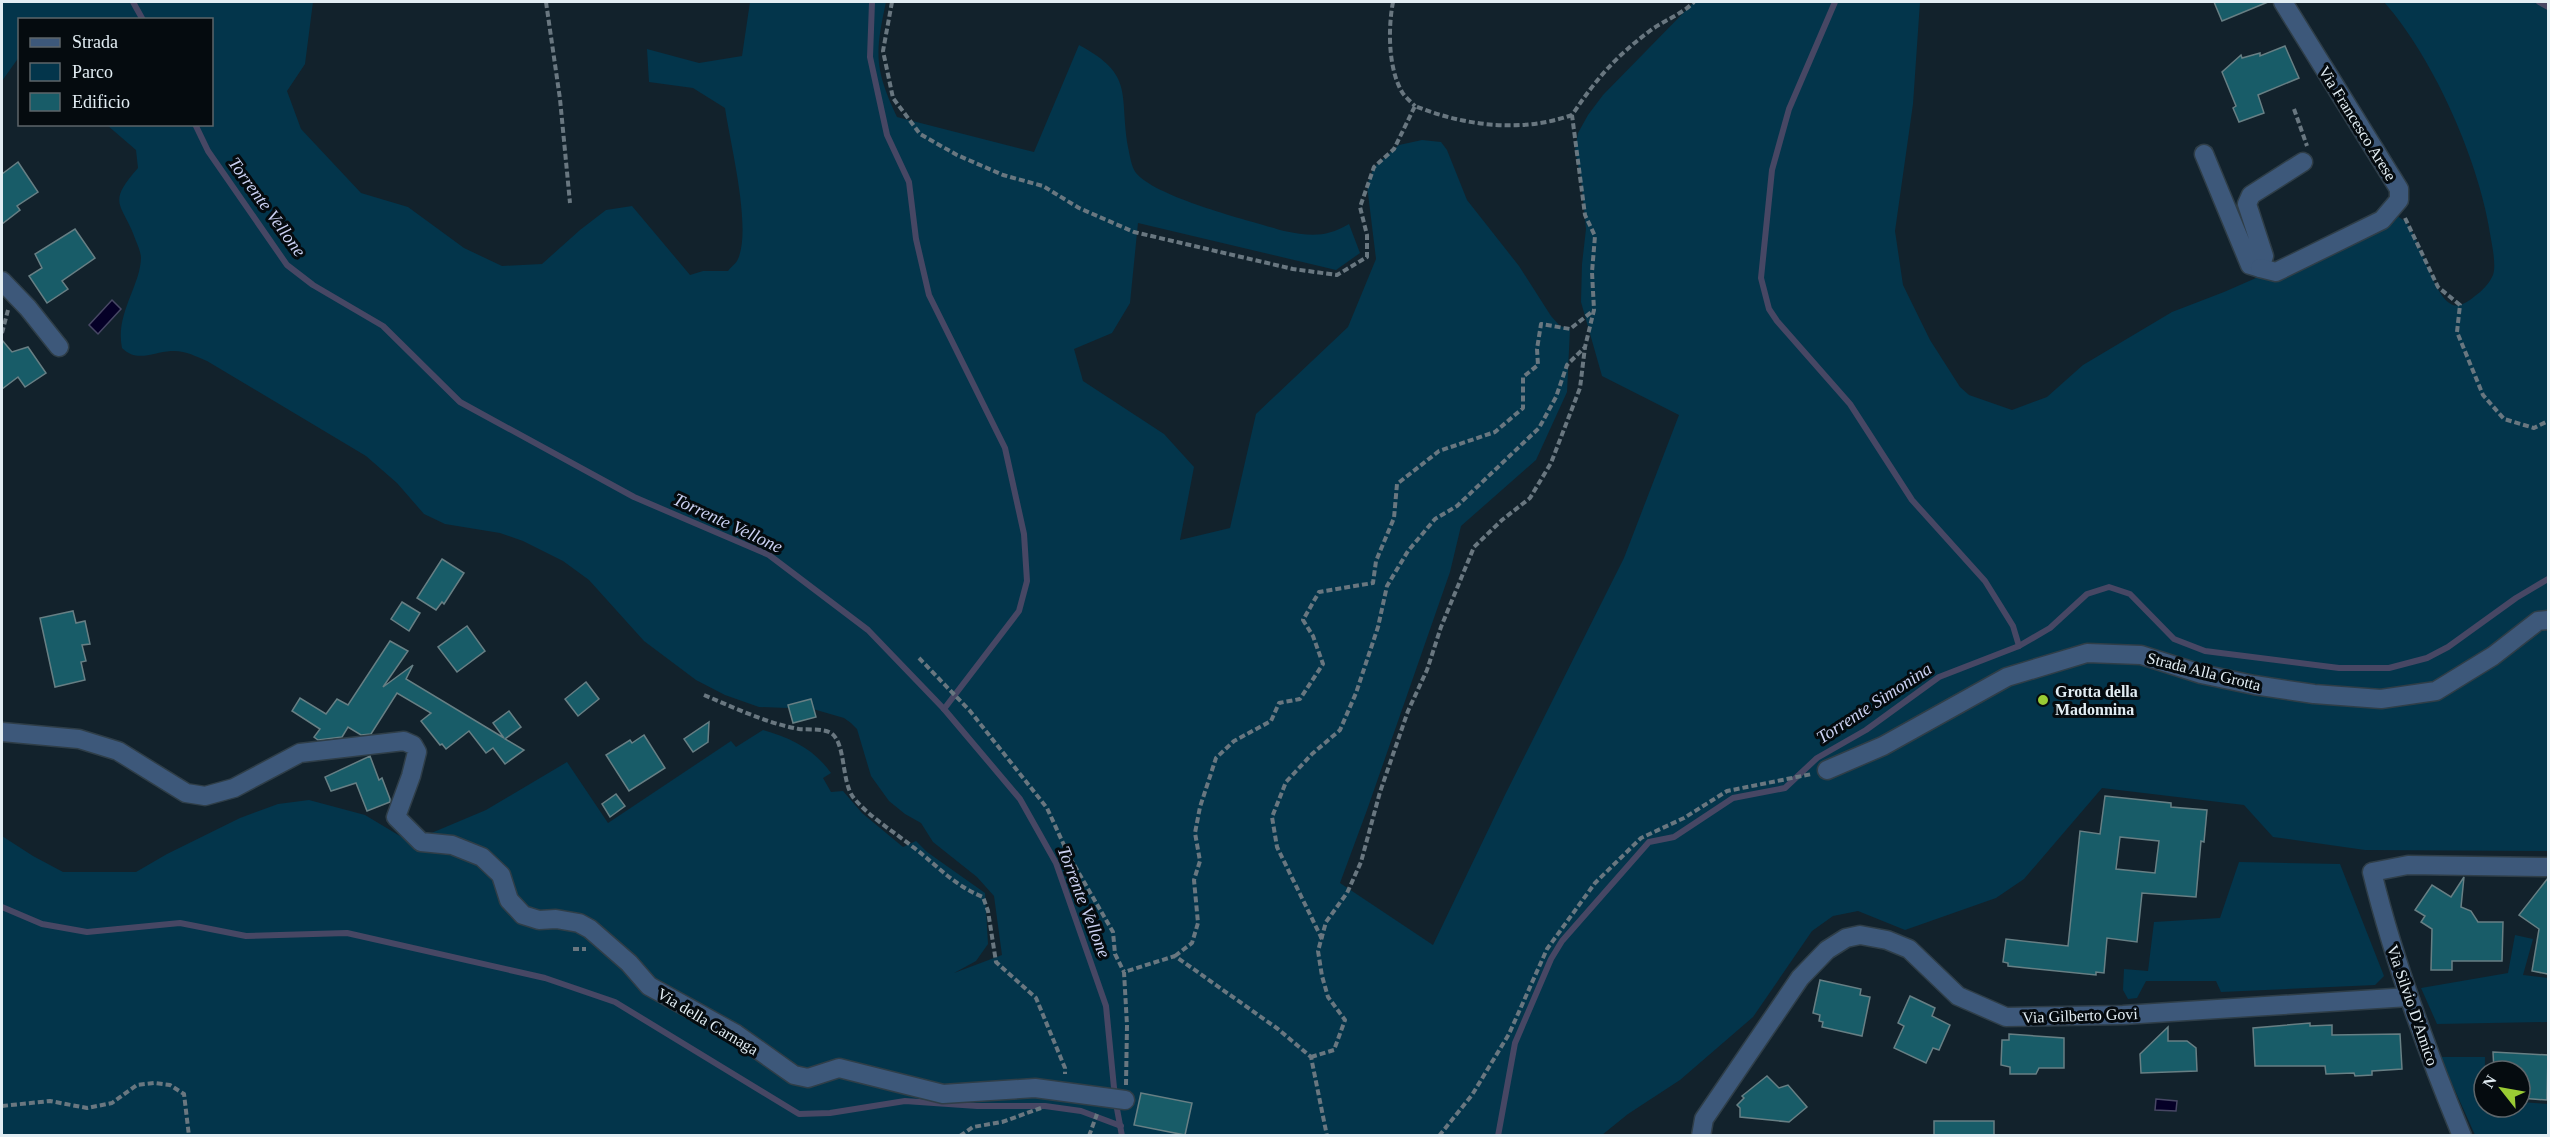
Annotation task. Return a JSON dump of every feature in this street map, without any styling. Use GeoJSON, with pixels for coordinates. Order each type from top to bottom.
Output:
{"type":"FeatureCollection","features":[{"type":"Feature","properties":{"kind":"street","name":"Via Francesco Arese"},"geometry":{"type":"LineString","coordinates":[[2260,268],[2276,272],[2382,220],[2399,200],[2399,189],[2283,2]]}},
{"type":"Feature","properties":{"kind":"street"},"geometry":{"type":"LineString","coordinates":[[2204,154],[2250,265],[2260,268],[2264,256],[2247,204],[2251,195],[2303,162]]}},
{"type":"Feature","properties":{"kind":"street"},"geometry":{"type":"LineString","coordinates":[[2,281],[28,308],[59,347]]}},
{"type":"Feature","properties":{"kind":"street","name":"Strada Alla Grotta"},"geometry":{"type":"LineString","coordinates":[[1827,770],[1883,746],[2007,677],[2087,653],[2141,655],[2201,674],[2254,685],[2314,694],[2381,699],[2436,691],[2493,656],[2538,621],[2548,620]]}},
{"type":"Feature","properties":{"kind":"street","name":"Via della Carnaga"},"geometry":{"type":"LineString","coordinates":[[2,732],[79,739],[118,751],[186,793],[205,796],[234,788],[300,753],[404,741],[413,745],[417,752],[396,817],[397,821],[421,842],[452,845],[482,857],[501,875],[509,900],[523,915],[539,920],[556,919],[579,923],[590,929],[629,963],[649,986],[736,1034],[794,1075],[808,1078],[839,1068],[944,1094],[1035,1088],[1125,1100]]}},
{"type":"Feature","properties":{"kind":"street","name":"Via Silvio D'Amico"},"geometry":{"type":"LineString","coordinates":[[2462,1136],[2409,997],[2386,928],[2372,872],[2408,865],[2548,867]]}},
{"type":"Feature","properties":{"kind":"street","name":"Via Gilberto Govi"},"geometry":{"type":"LineString","coordinates":[[1701,1136],[1704,1119],[1800,978],[1827,950],[1846,938],[1860,935],[1887,940],[1909,949],[1958,996],[2006,1017],[2123,1015],[2409,997]]}},
{"type":"Feature","properties":{"kind":"path"},"geometry":{"type":"LineString","coordinates":[[546,2],[560,99],[570,203]]}},
{"type":"Feature","properties":{"kind":"path"},"geometry":{"type":"LineString","coordinates":[[892,2],[882,51],[893,98],[920,134],[1003,175],[1043,186],[1079,208],[1134,232],[1293,269],[1337,275],[1367,257],[1367,235],[1360,207],[1374,167],[1395,149],[1415,106]]}},
{"type":"Feature","properties":{"kind":"path"},"geometry":{"type":"LineString","coordinates":[[1393,2],[1390,42],[1392,61],[1402,91],[1415,106],[1445,118],[1522,126],[1548,124],[1572,115],[1592,84],[1614,59],[1694,2]]}},
{"type":"Feature","properties":{"kind":"path"},"geometry":{"type":"LineString","coordinates":[[2294,110],[2310,152],[2303,162]]}},
{"type":"Feature","properties":{"kind":"path"},"geometry":{"type":"LineString","coordinates":[[1311,1057],[1334,1050],[1345,1020],[1328,997],[1322,976],[1318,951],[1326,922],[1347,893],[1360,862],[1380,792],[1408,711],[1427,670],[1441,627],[1474,547],[1502,520],[1530,498],[1551,463],[1580,388],[1585,347],[1594,310],[1592,273],[1595,236],[1585,215],[1572,115]]}},
{"type":"Feature","properties":{"kind":"path"},"geometry":{"type":"LineString","coordinates":[[2399,200],[2438,287],[2460,305],[2457,332],[2483,395],[2504,419],[2534,428],[2548,421]]}},
{"type":"Feature","properties":{"kind":"path"},"geometry":{"type":"LineString","coordinates":[[1124,972],[1175,956],[1192,943],[1198,923],[1194,880],[1200,861],[1195,833],[1200,807],[1216,758],[1234,741],[1271,721],[1279,703],[1300,699],[1323,664],[1313,636],[1303,620],[1318,592],[1373,583],[1376,561],[1394,518],[1397,484],[1439,451],[1495,432],[1523,408],[1523,377],[1538,365],[1540,324],[1570,329],[1594,310]]}},
{"type":"Feature","properties":{"kind":"path"},"geometry":{"type":"LineString","coordinates":[[1322,939],[1277,847],[1272,817],[1286,782],[1312,754],[1340,730],[1356,693],[1378,627],[1387,586],[1408,551],[1436,519],[1457,506],[1539,428],[1556,397],[1567,365],[1585,347]]}},
{"type":"Feature","properties":{"kind":"path"},"geometry":{"type":"LineString","coordinates":[[919,658],[956,694],[987,730],[1047,807],[1069,856],[1113,932],[1115,954],[1124,972],[1127,1061]]}},
{"type":"Feature","properties":{"kind":"path"},"geometry":{"type":"LineString","coordinates":[[704,695],[770,723],[830,732],[839,745],[846,784],[853,796],[868,812],[928,858],[955,883],[983,897],[988,911],[996,962],[1036,998],[1065,1068],[1065,1092],[1050,1104],[1028,1114],[1002,1122],[973,1127],[960,1136]]}},
{"type":"Feature","properties":{"kind":"path"},"geometry":{"type":"LineString","coordinates":[[1438,1136],[1472,1095],[1509,1034],[1547,949],[1595,884],[1641,838],[1684,818],[1727,791],[1827,770]]}},
{"type":"Feature","properties":{"kind":"path"},"geometry":{"type":"LineString","coordinates":[[1175,956],[1278,1029],[1311,1057],[1327,1136]]}},
{"type":"Feature","properties":{"kind":"path"},"geometry":{"type":"LineString","coordinates":[[2,1106],[50,1101],[87,1108],[112,1102],[137,1085],[154,1083],[170,1085],[184,1094],[189,1136]]}},
{"type":"Feature","properties":{"kind":"green space"},"geometry":{"type":"Polygon","coordinates":[[[2,2],[313,2],[305,64],[287,91],[301,129],[361,193],[408,207],[464,248],[502,266],[542,264],[606,210],[632,206],[690,275],[703,271],[728,271],[737,261],[741,248],[742,209],[725,108],[693,88],[649,82],[647,49],[699,63],[742,56],[750,2],[886,2],[880,35],[879,60],[884,86],[897,117],[1034,152],[1079,45],[1097,56],[1117,76],[1121,87],[1132,164],[1136,173],[1147,182],[1183,200],[1284,231],[1317,235],[1332,232],[1349,224],[1360,253],[1336,270],[1138,223],[1130,303],[1112,333],[1074,349],[1083,381],[1164,434],[1194,467],[1180,540],[1230,528],[1256,414],[1348,327],[1376,259],[1367,185],[1374,167],[1399,145],[1422,140],[1441,142],[1447,150],[1467,200],[1519,266],[1551,316],[1560,326],[1570,329],[1567,392],[1536,460],[1461,526],[1450,572],[1340,883],[1433,945],[1505,795],[1624,558],[1679,415],[1602,376],[1581,302],[1586,229],[1581,179],[1575,150],[1578,133],[1603,95],[1694,2],[1920,2],[1913,104],[1895,231],[1903,285],[1930,340],[1960,387],[1969,395],[2012,410],[2047,397],[2083,365],[2172,312],[2224,292],[2397,216],[2406,222],[2413,233],[2433,280],[2445,299],[2457,306],[2473,298],[2483,290],[2493,275],[2494,267],[2486,210],[2477,179],[2453,114],[2437,82],[2403,25],[2384,2],[2548,2],[2548,851],[2365,850],[2273,837],[2244,805],[2102,788],[2024,879],[1996,898],[1905,930],[1858,911],[1833,916],[1812,931],[1753,1017],[1680,1080],[1628,1114],[1602,1135],[2,1135],[2,836],[63,872],[136,872],[240,818],[278,804],[309,800],[365,815],[410,842],[486,810],[567,762],[608,823],[731,741],[736,747],[763,730],[792,741],[817,757],[831,773],[823,778],[831,792],[843,791],[862,813],[903,847],[916,841],[927,852],[985,893],[988,944],[976,961],[954,973],[1002,955],[994,896],[977,877],[933,842],[921,823],[889,801],[871,776],[857,729],[844,718],[813,709],[759,707],[725,695],[696,680],[644,641],[589,580],[563,561],[523,541],[500,533],[445,524],[424,514],[397,483],[366,456],[207,361],[181,351],[139,356],[122,348],[122,324],[137,280],[141,258],[138,245],[122,211],[119,197],[138,168],[136,150],[108,126],[213,126],[213,18],[18,18],[18,58],[2,81],[2,2]]]}},
{"type":"Feature","properties":{"kind":"green space"},"geometry":{"type":"Polygon","coordinates":[[[2239,862],[2340,864],[2384,976],[2375,985],[2221,992],[2216,981],[2146,981],[2137,998],[2128,999],[2123,990],[2124,969],[2148,971],[2154,922],[2220,918],[2239,862]]]}},
{"type":"Feature","properties":{"kind":"green space"},"geometry":{"type":"Polygon","coordinates":[[[2515,935],[2533,939],[2523,975],[2548,978],[2548,1022],[2437,1024],[2421,988],[2508,973],[2515,935]]]}},
{"type":"Feature","properties":{"kind":"green space"},"geometry":{"type":"Polygon","coordinates":[[[2440,1057],[2485,1057],[2485,1059],[2472,1059],[2472,1119],[2532,1119],[2532,1103],[2548,1104],[2548,1135],[2475,1135],[2440,1057]]]}},
{"type":"Feature","properties":{"kind":"shaded area"},"geometry":{"type":"Polygon","coordinates":[[[112,300],[121,309],[98,334],[89,325],[112,300]]]}},
{"type":"Feature","properties":{"kind":"shaded area"},"geometry":{"type":"Polygon","coordinates":[[[2156,1099],[2177,1101],[2176,1111],[2155,1110],[2156,1099]]]}},
{"type":"Feature","properties":{"kind":"building"},"geometry":{"type":"Polygon","coordinates":[[[2214,2],[2268,2],[2222,21],[2214,2]]]}},
{"type":"Feature","properties":{"kind":"building"},"geometry":{"type":"Polygon","coordinates":[[[2285,46],[2299,78],[2258,95],[2264,113],[2239,122],[2233,108],[2236,106],[2222,72],[2241,55],[2242,58],[2260,53],[2260,56],[2285,46]]]}},
{"type":"Feature","properties":{"kind":"building"},"geometry":{"type":"Polygon","coordinates":[[[18,162],[38,192],[17,206],[20,210],[2,224],[2,174],[18,162]]]}},
{"type":"Feature","properties":{"kind":"building"},"geometry":{"type":"Polygon","coordinates":[[[75,229],[95,258],[62,281],[68,289],[47,303],[29,276],[42,268],[35,254],[75,229]]]}},
{"type":"Feature","properties":{"kind":"building"},"geometry":{"type":"Polygon","coordinates":[[[2,340],[12,352],[28,347],[46,373],[25,387],[18,377],[2,389],[2,340]]]}},
{"type":"Feature","properties":{"kind":"building"},"geometry":{"type":"Polygon","coordinates":[[[442,559],[464,573],[444,604],[442,602],[436,610],[417,598],[442,559]]]}},
{"type":"Feature","properties":{"kind":"building"},"geometry":{"type":"Polygon","coordinates":[[[402,602],[420,613],[409,631],[391,619],[402,602]]]}},
{"type":"Feature","properties":{"kind":"building"},"geometry":{"type":"Polygon","coordinates":[[[73,611],[76,623],[85,621],[90,644],[82,645],[86,661],[81,662],[85,680],[55,687],[40,618],[73,611]]]}},
{"type":"Feature","properties":{"kind":"building"},"geometry":{"type":"Polygon","coordinates":[[[467,626],[485,651],[457,672],[438,647],[467,626]]]}},
{"type":"Feature","properties":{"kind":"building"},"geometry":{"type":"Polygon","coordinates":[[[390,641],[408,651],[383,687],[413,665],[406,679],[504,738],[493,723],[509,711],[521,727],[505,739],[524,750],[505,764],[493,748],[486,753],[469,731],[446,749],[442,744],[440,745],[421,721],[431,713],[397,693],[371,734],[361,735],[348,727],[342,737],[318,740],[314,737],[320,729],[292,711],[300,698],[326,714],[337,699],[348,705],[390,641]]]}},
{"type":"Feature","properties":{"kind":"building"},"geometry":{"type":"Polygon","coordinates":[[[586,682],[599,699],[578,716],[565,699],[586,682]]]}},
{"type":"Feature","properties":{"kind":"building"},"geometry":{"type":"Polygon","coordinates":[[[811,699],[816,717],[793,723],[788,705],[811,699]]]}},
{"type":"Feature","properties":{"kind":"building"},"geometry":{"type":"Polygon","coordinates":[[[709,722],[708,742],[693,752],[684,739],[709,722]]]}},
{"type":"Feature","properties":{"kind":"building"},"geometry":{"type":"Polygon","coordinates":[[[644,735],[665,768],[629,791],[606,755],[630,740],[632,743],[644,735]]]}},
{"type":"Feature","properties":{"kind":"building"},"geometry":{"type":"Polygon","coordinates":[[[370,756],[379,780],[382,778],[390,802],[367,811],[356,783],[331,791],[325,777],[370,756]]]}},
{"type":"Feature","properties":{"kind":"building"},"geometry":{"type":"Polygon","coordinates":[[[616,794],[625,806],[610,817],[602,804],[616,794]]]}},
{"type":"Feature","properties":{"kind":"building"},"geometry":{"type":"Polygon","coordinates":[[[2105,796],[2171,803],[2171,807],[2207,810],[2204,842],[2201,841],[2196,897],[2142,893],[2137,942],[2107,938],[2104,973],[2096,972],[2096,975],[2008,966],[2008,963],[2003,962],[2006,939],[2068,946],[2080,831],[2100,834],[2105,796]],[[2120,837],[2116,869],[2155,873],[2159,841],[2120,837]]]}},
{"type":"Feature","properties":{"kind":"building"},"geometry":{"type":"Polygon","coordinates":[[[2464,877],[2461,907],[2471,911],[2478,922],[2503,922],[2502,961],[2452,961],[2452,970],[2431,970],[2432,929],[2421,922],[2425,916],[2415,910],[2432,885],[2451,897],[2464,877]]]}},
{"type":"Feature","properties":{"kind":"building"},"geometry":{"type":"Polygon","coordinates":[[[2548,878],[2548,974],[2532,971],[2539,929],[2519,915],[2548,878]]]}},
{"type":"Feature","properties":{"kind":"building"},"geometry":{"type":"Polygon","coordinates":[[[1820,980],[1861,989],[1860,995],[1870,997],[1862,1036],[1822,1027],[1823,1022],[1819,1021],[1820,1015],[1813,1013],[1820,980]]]}},
{"type":"Feature","properties":{"kind":"building"},"geometry":{"type":"Polygon","coordinates":[[[1910,996],[1935,1008],[1932,1016],[1950,1025],[1939,1050],[1933,1048],[1926,1063],[1894,1048],[1904,1026],[1898,1023],[1910,996]]]}},
{"type":"Feature","properties":{"kind":"building"},"geometry":{"type":"Polygon","coordinates":[[[2310,1023],[2310,1026],[2332,1025],[2332,1035],[2400,1034],[2402,1069],[2372,1071],[2372,1075],[2355,1076],[2354,1073],[2326,1074],[2325,1066],[2255,1066],[2253,1028],[2310,1023]]]}},
{"type":"Feature","properties":{"kind":"building"},"geometry":{"type":"Polygon","coordinates":[[[2168,1027],[2168,1041],[2187,1041],[2196,1048],[2197,1071],[2141,1073],[2140,1054],[2168,1027]]]}},
{"type":"Feature","properties":{"kind":"building"},"geometry":{"type":"Polygon","coordinates":[[[2009,1034],[2064,1038],[2064,1068],[2039,1068],[2036,1074],[2010,1074],[2010,1067],[2001,1065],[2002,1040],[2009,1040],[2009,1034]]]}},
{"type":"Feature","properties":{"kind":"building"},"geometry":{"type":"Polygon","coordinates":[[[2493,1052],[2548,1055],[2547,1100],[2532,1099],[2532,1059],[2493,1059],[2493,1052]]]}},
{"type":"Feature","properties":{"kind":"building"},"geometry":{"type":"Polygon","coordinates":[[[1767,1076],[1779,1088],[1788,1085],[1807,1107],[1789,1122],[1740,1117],[1740,1108],[1737,1105],[1744,1098],[1742,1096],[1767,1076]]]}},
{"type":"Feature","properties":{"kind":"building"},"geometry":{"type":"Polygon","coordinates":[[[1141,1093],[1192,1103],[1185,1135],[1134,1125],[1141,1093]]]}},
{"type":"Feature","properties":{"kind":"building"},"geometry":{"type":"Polygon","coordinates":[[[1934,1121],[1994,1121],[1994,1136],[1934,1136],[1934,1121]]]}},
{"type":"Feature","properties":{"kind":"waterway","name":"Torrente Vellone"},"geometry":{"type":"LineString","coordinates":[[133,2],[142,18]]}},
{"type":"Feature","properties":{"kind":"waterway"},"geometry":{"type":"LineString","coordinates":[[872,2],[870,57],[887,135],[909,182],[916,239],[929,295],[1005,448],[1024,534],[1027,581],[1019,611],[944,709]]}},
{"type":"Feature","properties":{"kind":"waterway","name":"Torrente Simonina"},"geometry":{"type":"LineString","coordinates":[[1498,1136],[1515,1043],[1551,959],[1562,941],[1649,842],[1674,837],[1733,798],[1785,788],[1817,758],[1866,730],[1939,677],[2019,646],[2013,626],[1985,581],[1912,500],[1850,404],[1769,309],[1761,278],[1772,170],[1789,109],[1835,2]]}},
{"type":"Feature","properties":{"kind":"waterway"},"geometry":{"type":"LineString","coordinates":[[2539,2],[2548,7]]}},
{"type":"Feature","properties":{"kind":"waterway","name":"Torrente Vellone"},"geometry":{"type":"LineString","coordinates":[[196,126],[208,151],[287,265],[313,285],[383,326],[460,402],[634,497],[769,555],[868,630],[944,709],[1020,799],[1056,863],[1106,1006],[1115,1098],[1122,1136]]}},
{"type":"Feature","properties":{"kind":"waterway"},"geometry":{"type":"LineString","coordinates":[[2019,646],[2050,628],[2087,594],[2109,587],[2130,594],[2174,639],[2205,651],[2339,668],[2389,668],[2427,658],[2448,647],[2516,598],[2548,579]]}},
{"type":"Feature","properties":{"kind":"waterway"},"geometry":{"type":"LineString","coordinates":[[2,907],[42,924],[87,932],[180,923],[246,936],[347,933],[545,978],[615,1002],[799,1114],[830,1113],[905,1101],[977,1106],[1045,1106],[1081,1111],[1121,1126]]}},
{"type":"Feature","properties":{"kind":"place","name":"Grotta della Madonnina"},"geometry":{"type":"Point","coordinates":[2043,700]}}]}
